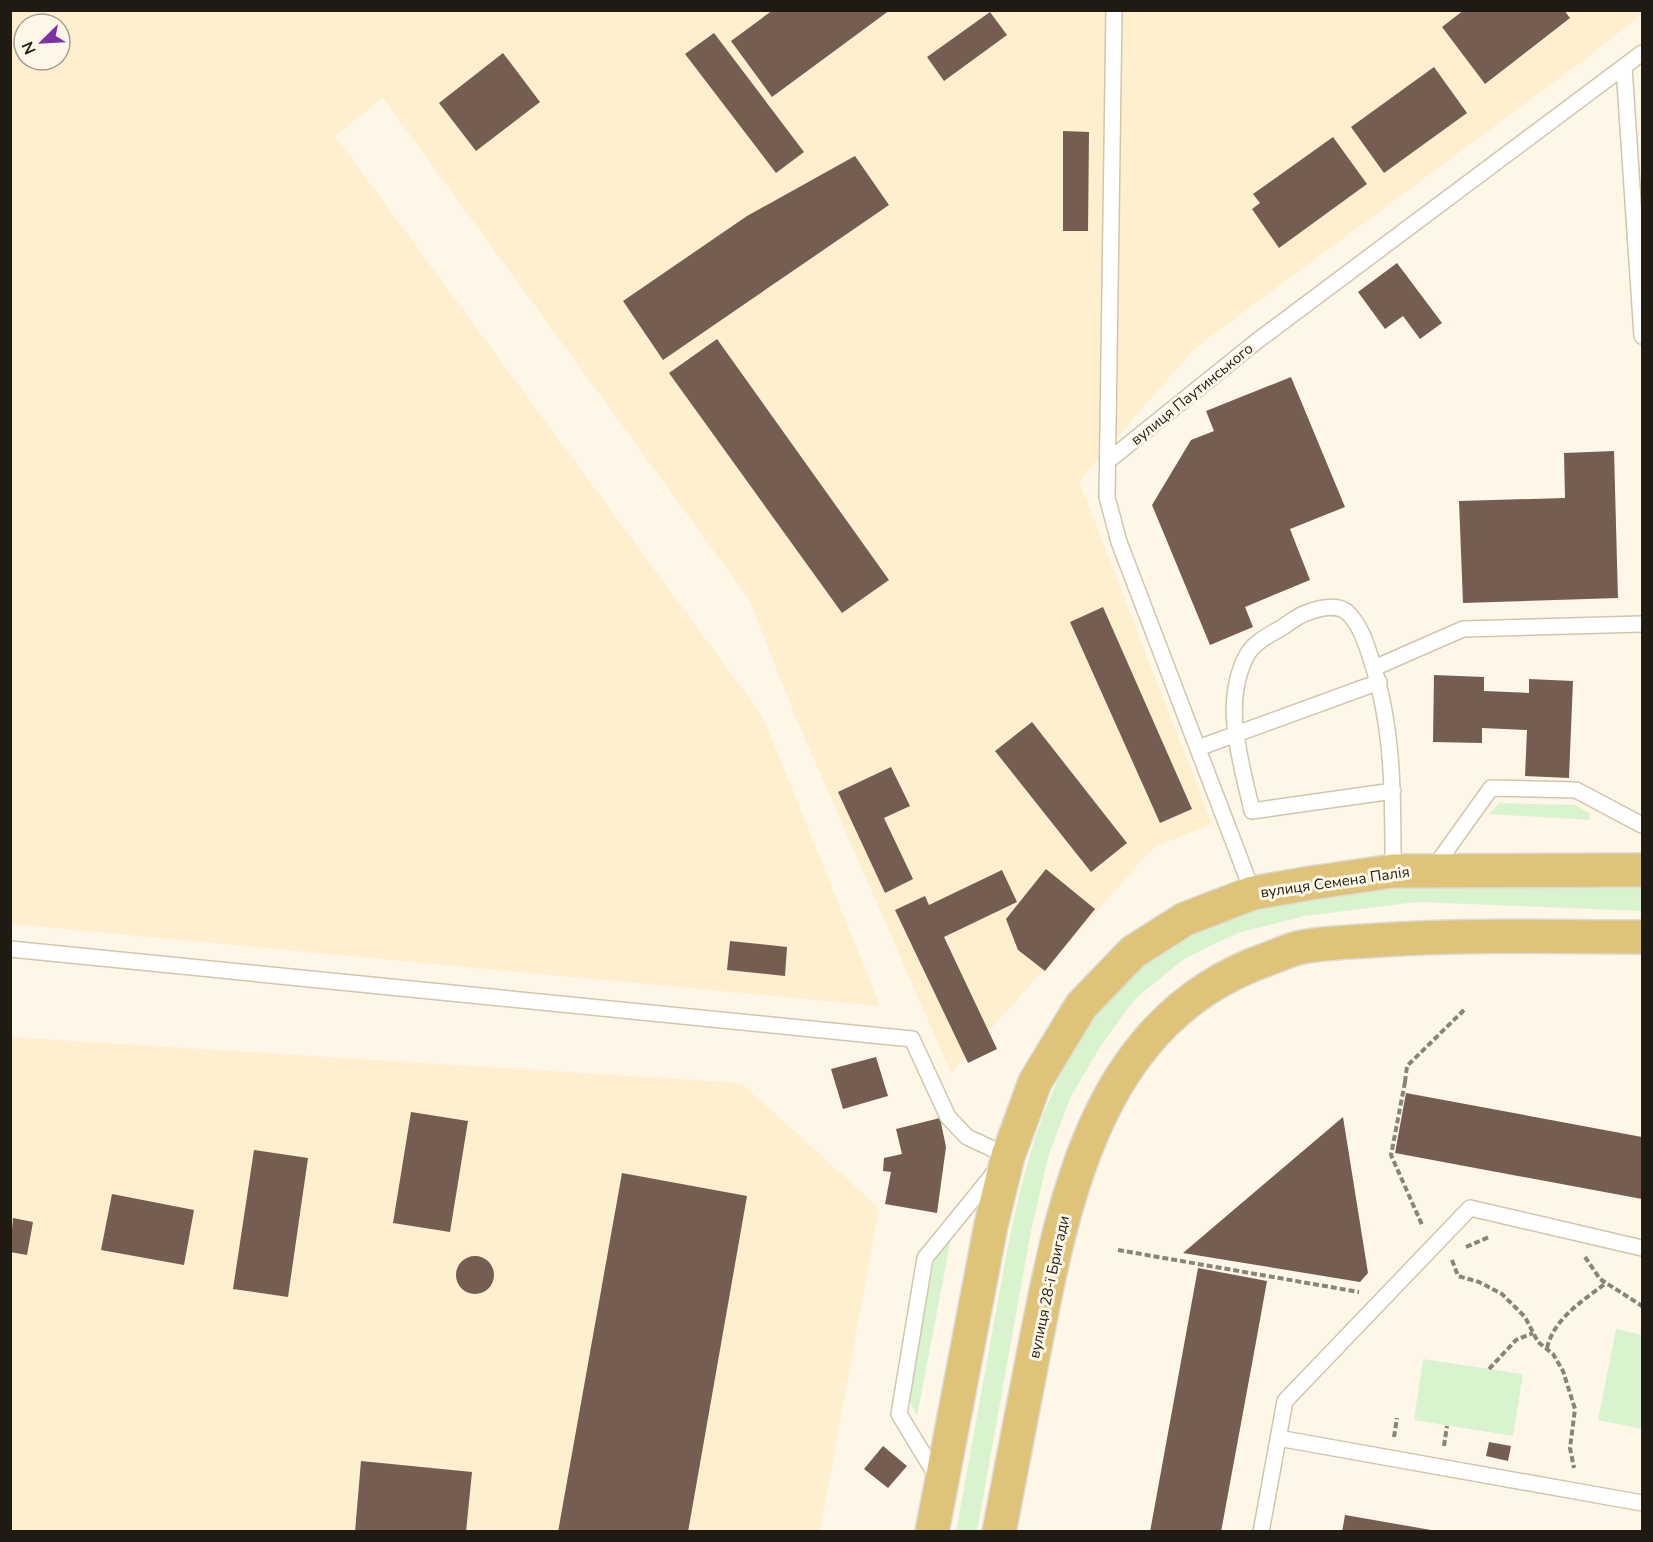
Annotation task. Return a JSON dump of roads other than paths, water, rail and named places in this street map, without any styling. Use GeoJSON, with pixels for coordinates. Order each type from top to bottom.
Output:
{"type":"FeatureCollection","features":[{"type":"Feature","properties":{"kind":"main road","name":"вулиця Семена Палія"},"geometry":{"type":"LineString","coordinates":[[1008,1156],[1035,1082],[1081,1006],[1133,952],[1185,919],[1253,893],[1392,871],[1642,870]]}},
{"type":"Feature","properties":{"kind":"main road","name":"вулиця 28-ї Бригади"},"geometry":{"type":"LineString","coordinates":[[999,1532],[1043,1303],[1078,1164],[1105,1101],[1136,1055],[1174,1012],[1206,987],[1237,969],[1302,947],[1438,936],[1642,937]]}},
{"type":"Feature","properties":{"kind":"main road"},"geometry":{"type":"LineString","coordinates":[[932,1532],[991,1225],[1008,1156]]}},
{"type":"Feature","properties":{"kind":"lane"},"geometry":{"type":"LineString","coordinates":[[1114,10],[1107,496],[1119,542],[1253,893]]}},
{"type":"Feature","properties":{"kind":"lane","name":"вулиця Паутинського"},"geometry":{"type":"LineString","coordinates":[[1108,461],[1257,341],[1642,53]]}},
{"type":"Feature","properties":{"kind":"lane"},"geometry":{"type":"LineString","coordinates":[[1624,68],[1636,140],[1642,336]]}},
{"type":"Feature","properties":{"kind":"lane"},"geometry":{"type":"LineString","coordinates":[[1392,871],[1393,791],[1389,729],[1377,675],[1363,634],[1348,612],[1330,607],[1306,613],[1263,638],[1248,653],[1235,687],[1235,733],[1252,811],[1393,791]]}},
{"type":"Feature","properties":{"kind":"lane"},"geometry":{"type":"LineString","coordinates":[[1198,748],[1377,675],[1463,629],[1642,624]]}},
{"type":"Feature","properties":{"kind":"lane"},"geometry":{"type":"LineString","coordinates":[[1432,870],[1491,788],[1576,790],[1642,825]]}},
{"type":"Feature","properties":{"kind":"lane"},"geometry":{"type":"LineString","coordinates":[[10,949],[912,1040],[948,1117],[967,1137],[1008,1156],[925,1258],[899,1414],[941,1481]]}},
{"type":"Feature","properties":{"kind":"lane"},"geometry":{"type":"LineString","coordinates":[[1261,1532],[1285,1401],[1470,1208],[1642,1248]]}},
{"type":"Feature","properties":{"kind":"lane"},"geometry":{"type":"LineString","coordinates":[[1278,1438],[1642,1503]]}}]}
